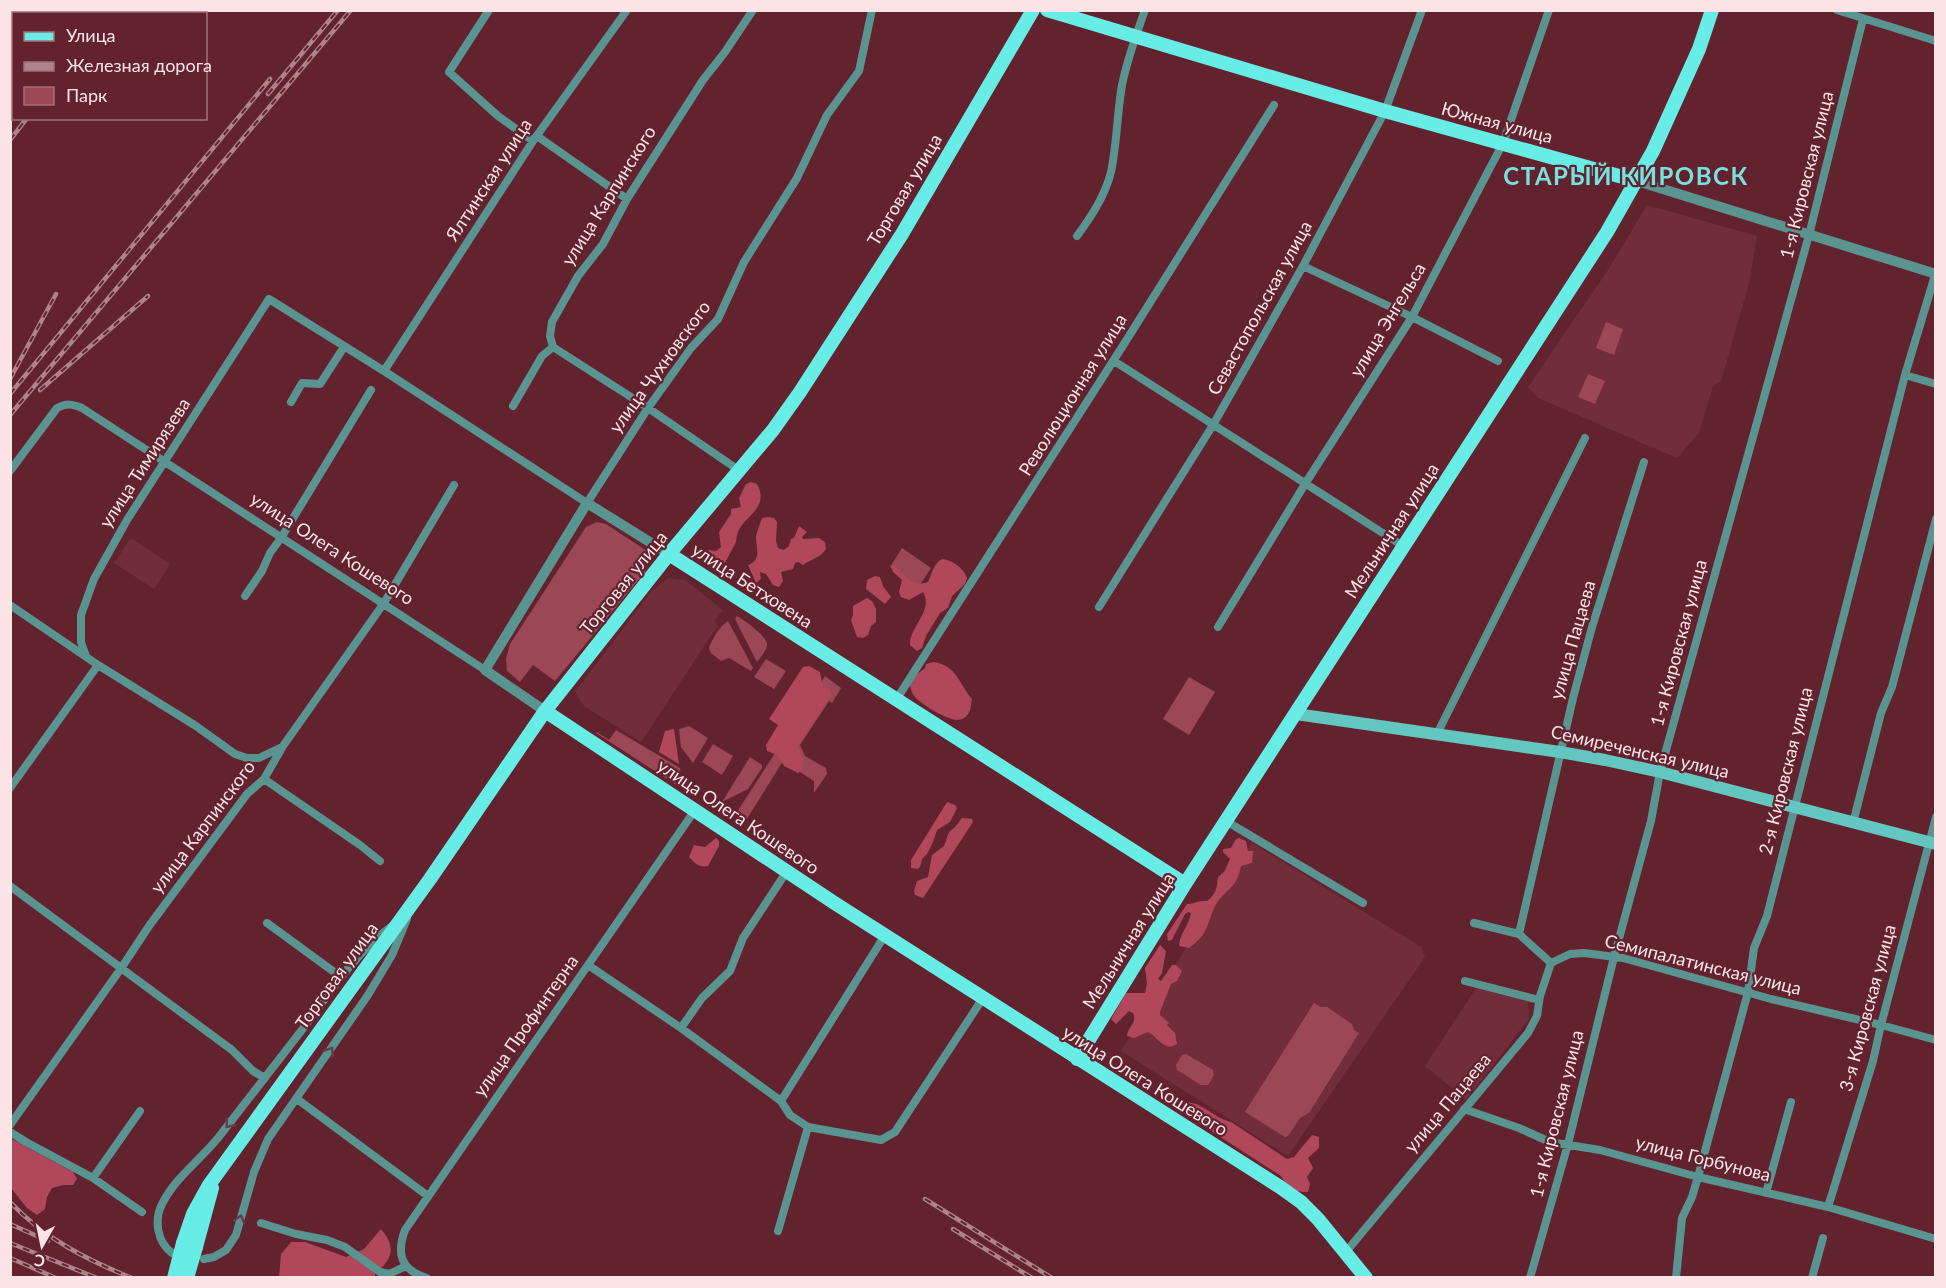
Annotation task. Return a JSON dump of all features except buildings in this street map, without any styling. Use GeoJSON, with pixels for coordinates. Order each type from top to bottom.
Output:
{"type":"FeatureCollection","features":[{"type":"Feature","properties":{"kind":"main road","name":"Торговая улица"},"geometry":{"type":"LineString","coordinates":[[190,1245],[193,1214],[200,1199],[423,888],[545,711],[669,554],[773,430],[800,392],[902,234],[1033,10]]}},
{"type":"Feature","properties":{"kind":"main road","name":"Южная улица"},"geometry":{"type":"LineString","coordinates":[[1047,10],[1385,111],[1637,181]]}},
{"type":"Feature","properties":{"kind":"main road","name":"Мельничная улица"},"geometry":{"type":"LineString","coordinates":[[1077,1059],[1185,884],[1607,232],[1653,152],[1699,49],[1712,10]]}},
{"type":"Feature","properties":{"kind":"main road","name":"улица Бетховена"},"geometry":{"type":"LineString","coordinates":[[669,554],[1185,884]]}},
{"type":"Feature","properties":{"kind":"main road","name":"улица Олега Кошевого"},"geometry":{"type":"LineString","coordinates":[[545,711],[885,935],[1301,1202],[1318,1219],[1366,1278]]}},
{"type":"Feature","properties":{"kind":"main road","name":"Семиреченская улица"},"geometry":{"type":"LineString","coordinates":[[1296,714],[1560,752],[1660,772],[1932,843]]}},
{"type":"Feature","properties":{"kind":"main road"},"geometry":{"type":"LineString","coordinates":[[174,1278],[190,1245]]}},
{"type":"Feature","properties":{"kind":"main road"},"geometry":{"type":"LineString","coordinates":[[187,1278],[190,1245]]}},
{"type":"Feature","properties":{"kind":"street"},"geometry":{"type":"LineString","coordinates":[[489,10],[449,72],[498,116],[627,199]]}},
{"type":"Feature","properties":{"kind":"street","name":"Ялтинская улица"},"geometry":{"type":"LineString","coordinates":[[384,371],[535,139],[627,10]]}},
{"type":"Feature","properties":{"kind":"street","name":"улица Карпинского"},"geometry":{"type":"LineString","coordinates":[[553,347],[550,336],[552,322],[578,276],[603,244],[627,199],[703,80],[753,10]]}},
{"type":"Feature","properties":{"kind":"street","name":"улица Чухновского"},"geometry":{"type":"LineString","coordinates":[[485,670],[648,408],[692,348],[718,319],[744,262],[797,178],[827,115],[859,71],[872,10]]}},
{"type":"Feature","properties":{"kind":"street"},"geometry":{"type":"LineString","coordinates":[[1077,236],[1092,215],[1111,173],[1122,85],[1135,36],[1145,10]]}},
{"type":"Feature","properties":{"kind":"street","name":"Севастопольская улица"},"geometry":{"type":"LineString","coordinates":[[1100,608],[1213,424],[1303,266],[1385,111],[1422,10]]}},
{"type":"Feature","properties":{"kind":"street","name":"улица Энгельса"},"geometry":{"type":"LineString","coordinates":[[1218,627],[1305,484],[1412,317],[1503,143],[1549,10]]}},
{"type":"Feature","properties":{"kind":"street"},"geometry":{"type":"LineString","coordinates":[[1837,10],[1935,41]]}},
{"type":"Feature","properties":{"kind":"street","name":"1-я Кировская улица"},"geometry":{"type":"LineString","coordinates":[[1530,1278],[1568,1144],[1614,957],[1651,821],[1660,772],[1809,235],[1863,19]]}},
{"type":"Feature","properties":{"kind":"street","name":"Революционная улица"},"geometry":{"type":"LineString","coordinates":[[896,700],[1114,361],[1274,105]]}},
{"type":"Feature","properties":{"kind":"street","name":"Южная улица"},"geometry":{"type":"LineString","coordinates":[[1637,181],[1935,273]]}},
{"type":"Feature","properties":{"kind":"street"},"geometry":{"type":"LineString","coordinates":[[1303,266],[1412,317],[1498,361]]}},
{"type":"Feature","properties":{"kind":"street","name":"2-я Кировская улица"},"geometry":{"type":"LineString","coordinates":[[1676,1278],[1682,1218],[1698,1177],[1748,992],[1754,948],[1767,916],[1905,375],[1935,273]]}},
{"type":"Feature","properties":{"kind":"street","name":"улица Бетховена"},"geometry":{"type":"LineString","coordinates":[[268,299],[669,554]]}},
{"type":"Feature","properties":{"kind":"street","name":"улица Тимирязева"},"geometry":{"type":"LineString","coordinates":[[86,656],[80,630],[84,603],[111,547],[268,299]]}},
{"type":"Feature","properties":{"kind":"street"},"geometry":{"type":"LineString","coordinates":[[291,402],[303,383],[320,384],[344,346]]}},
{"type":"Feature","properties":{"kind":"street"},"geometry":{"type":"LineString","coordinates":[[513,406],[542,356],[553,347],[740,471]]}},
{"type":"Feature","properties":{"kind":"street"},"geometry":{"type":"LineString","coordinates":[[1114,361],[1403,546]]}},
{"type":"Feature","properties":{"kind":"street"},"geometry":{"type":"LineString","coordinates":[[1905,375],[1935,384]]}},
{"type":"Feature","properties":{"kind":"street"},"geometry":{"type":"LineString","coordinates":[[245,596],[371,390]]}},
{"type":"Feature","properties":{"kind":"street","name":"улица Олега Кошевого"},"geometry":{"type":"LineString","coordinates":[[10,471],[57,408],[65,404],[82,408],[384,603],[545,711]]}},
{"type":"Feature","properties":{"kind":"street"},"geometry":{"type":"LineString","coordinates":[[1437,734],[1584,438]]}},
{"type":"Feature","properties":{"kind":"street","name":"улица Пацаева"},"geometry":{"type":"LineString","coordinates":[[1519,934],[1560,752],[1592,627],[1644,462]]}},
{"type":"Feature","properties":{"kind":"street","name":"улица Карпинского"},"geometry":{"type":"LineString","coordinates":[[10,1125],[149,926],[247,794],[264,779],[283,746],[384,603],[454,485]]}},
{"type":"Feature","properties":{"kind":"street"},"geometry":{"type":"LineString","coordinates":[[1853,823],[1881,713],[1896,676],[1935,519]]}},
{"type":"Feature","properties":{"kind":"street"},"geometry":{"type":"LineString","coordinates":[[11,607],[196,726],[235,754],[247,758],[259,758],[283,746]]}},
{"type":"Feature","properties":{"kind":"street"},"geometry":{"type":"LineString","coordinates":[[10,788],[98,665]]}},
{"type":"Feature","properties":{"kind":"street"},"geometry":{"type":"LineString","coordinates":[[264,779],[380,861]]}},
{"type":"Feature","properties":{"kind":"street","name":"улица Профинтерна"},"geometry":{"type":"LineString","coordinates":[[406,1266],[400,1254],[400,1242],[405,1230],[695,810]]}},
{"type":"Feature","properties":{"kind":"street","name":"3-я Кировская улица"},"geometry":{"type":"LineString","coordinates":[[1828,1207],[1873,1061],[1932,843],[1935,817]]}},
{"type":"Feature","properties":{"kind":"street"},"geometry":{"type":"LineString","coordinates":[[1226,821],[1363,903]]}},
{"type":"Feature","properties":{"kind":"street"},"geometry":{"type":"LineString","coordinates":[[681,1028],[702,998],[730,971],[743,938],[787,871]]}},
{"type":"Feature","properties":{"kind":"street"},"geometry":{"type":"LineString","coordinates":[[10,886],[122,967],[232,1050],[253,1071],[265,1078]]}},
{"type":"Feature","properties":{"kind":"street"},"geometry":{"type":"LineString","coordinates":[[204,1259],[214,1257],[226,1250],[236,1235],[261,1154],[268,1139],[373,988],[392,955],[423,888]]}},
{"type":"Feature","properties":{"kind":"street"},"geometry":{"type":"LineString","coordinates":[[172,1253],[160,1238],[158,1219],[161,1206],[168,1194],[209,1149],[341,977],[374,938],[400,920]]}},
{"type":"Feature","properties":{"kind":"street"},"geometry":{"type":"LineString","coordinates":[[267,923],[341,977]]}},
{"type":"Feature","properties":{"kind":"street"},"geometry":{"type":"LineString","coordinates":[[1474,923],[1519,934],[1551,963]]}},
{"type":"Feature","properties":{"kind":"street"},"geometry":{"type":"LineString","coordinates":[[781,1101],[885,935]]}},
{"type":"Feature","properties":{"kind":"street","name":"Семипалатинская улица"},"geometry":{"type":"LineString","coordinates":[[1551,963],[1570,954],[1584,953],[1614,957],[1935,1040]]}},
{"type":"Feature","properties":{"kind":"street","name":"улица Пацаева"},"geometry":{"type":"LineString","coordinates":[[1345,1252],[1528,1034],[1537,1016],[1539,1000],[1551,963]]}},
{"type":"Feature","properties":{"kind":"street"},"geometry":{"type":"LineString","coordinates":[[588,965],[681,1028],[781,1101],[790,1115],[808,1127],[881,1140],[895,1132],[983,998]]}},
{"type":"Feature","properties":{"kind":"street"},"geometry":{"type":"LineString","coordinates":[[1465,981],[1539,1000]]}},
{"type":"Feature","properties":{"kind":"street"},"geometry":{"type":"LineString","coordinates":[[297,1099],[428,1196]]}},
{"type":"Feature","properties":{"kind":"street"},"geometry":{"type":"LineString","coordinates":[[1766,1192],[1791,1102]]}},
{"type":"Feature","properties":{"kind":"street","name":"улица Горбунова"},"geometry":{"type":"LineString","coordinates":[[1464,1109],[1519,1128],[1540,1138],[1634,1158],[1698,1177],[1828,1207],[1935,1239]]}},
{"type":"Feature","properties":{"kind":"street"},"geometry":{"type":"LineString","coordinates":[[93,1178],[140,1111]]}},
{"type":"Feature","properties":{"kind":"street"},"geometry":{"type":"LineString","coordinates":[[778,1231],[808,1127]]}},
{"type":"Feature","properties":{"kind":"street"},"geometry":{"type":"LineString","coordinates":[[10,1132],[93,1178],[142,1212]]}},
{"type":"Feature","properties":{"kind":"street"},"geometry":{"type":"LineString","coordinates":[[261,1223],[345,1247],[380,1272],[389,1274],[406,1266],[415,1274],[427,1278]]}},
{"type":"Feature","properties":{"kind":"street"},"geometry":{"type":"LineString","coordinates":[[1812,1278],[1823,1238]]}},
{"type":"Feature","properties":{"kind":"shaded area"},"geometry":{"type":"Polygon","coordinates":[[[1647,205],[1757,236],[1749,283],[1721,381],[1713,386],[1699,433],[1677,458],[1538,398],[1528,387],[1608,270],[1647,205]]]}},
{"type":"Feature","properties":{"kind":"shaded area"},"geometry":{"type":"Polygon","coordinates":[[[751,482],[757,484],[760,492],[759,505],[741,526],[725,563],[719,563],[710,557],[708,550],[716,551],[721,547],[719,532],[731,514],[731,509],[741,507],[739,498],[746,484],[751,482]]]}},
{"type":"Feature","properties":{"kind":"shaded area"},"geometry":{"type":"Polygon","coordinates":[[[762,518],[774,518],[777,522],[778,548],[784,550],[789,546],[799,526],[807,532],[802,537],[803,539],[819,538],[825,542],[824,552],[803,565],[798,562],[795,563],[793,569],[781,572],[783,581],[779,587],[773,585],[766,574],[760,572],[761,579],[756,583],[748,565],[757,557],[758,529],[762,518]]]}},
{"type":"Feature","properties":{"kind":"shaded area"},"geometry":{"type":"Polygon","coordinates":[[[131,538],[170,564],[154,589],[114,563],[131,538]]]}},
{"type":"Feature","properties":{"kind":"shaded area"},"geometry":{"type":"Polygon","coordinates":[[[942,559],[957,565],[967,578],[965,584],[952,596],[948,608],[940,613],[926,636],[922,648],[917,651],[910,645],[911,638],[923,612],[926,599],[923,592],[909,600],[901,597],[899,592],[902,580],[891,567],[894,565],[913,582],[923,583],[928,582],[935,566],[942,559]]]}},
{"type":"Feature","properties":{"kind":"shaded area"},"geometry":{"type":"Polygon","coordinates":[[[875,576],[880,577],[891,597],[885,604],[866,589],[867,580],[875,576]]]}},
{"type":"Feature","properties":{"kind":"shaded area"},"geometry":{"type":"Polygon","coordinates":[[[668,578],[685,580],[723,610],[714,622],[718,625],[641,742],[584,706],[575,692],[650,593],[668,578]]]}},
{"type":"Feature","properties":{"kind":"shaded area"},"geometry":{"type":"Polygon","coordinates":[[[867,598],[872,601],[876,609],[876,622],[871,626],[868,635],[863,638],[857,637],[851,620],[853,606],[867,598]]]}},
{"type":"Feature","properties":{"kind":"shaded area"},"geometry":{"type":"Polygon","coordinates":[[[933,662],[952,671],[972,699],[970,711],[965,718],[957,720],[938,713],[913,694],[910,680],[925,668],[926,664],[933,662]]]}},
{"type":"Feature","properties":{"kind":"shaded area"},"geometry":{"type":"Polygon","coordinates":[[[809,666],[820,672],[822,683],[830,690],[831,696],[798,746],[803,759],[802,771],[798,773],[784,766],[777,755],[767,751],[766,745],[778,725],[769,719],[803,667],[809,666]]]}},
{"type":"Feature","properties":{"kind":"shaded area"},"geometry":{"type":"Polygon","coordinates":[[[674,729],[679,764],[659,752],[665,731],[674,729]]]}},
{"type":"Feature","properties":{"kind":"shaded area"},"geometry":{"type":"Polygon","coordinates":[[[947,802],[957,808],[950,822],[937,830],[920,867],[911,868],[911,860],[947,802]]]}},
{"type":"Feature","properties":{"kind":"shaded area"},"geometry":{"type":"Polygon","coordinates":[[[962,818],[972,819],[973,822],[923,898],[915,895],[917,881],[928,877],[932,855],[944,846],[949,832],[962,818]]]}},
{"type":"Feature","properties":{"kind":"shaded area"},"geometry":{"type":"Polygon","coordinates":[[[716,838],[719,846],[708,866],[700,866],[689,857],[694,845],[705,847],[716,838]]]}},
{"type":"Feature","properties":{"kind":"shaded area"},"geometry":{"type":"Polygon","coordinates":[[[1239,838],[1246,841],[1248,851],[1253,851],[1252,863],[1241,866],[1235,882],[1216,904],[1201,938],[1189,948],[1179,946],[1190,918],[1191,913],[1188,912],[1172,940],[1168,941],[1167,934],[1187,904],[1207,901],[1212,896],[1218,877],[1224,872],[1230,859],[1223,849],[1231,848],[1239,838]]]}},
{"type":"Feature","properties":{"kind":"shaded area"},"geometry":{"type":"Polygon","coordinates":[[[1252,843],[1421,947],[1425,957],[1288,1156],[1121,1051],[1252,843]]]}},
{"type":"Feature","properties":{"kind":"shaded area"},"geometry":{"type":"Polygon","coordinates":[[[1160,945],[1166,951],[1162,973],[1158,979],[1161,981],[1172,965],[1176,965],[1182,971],[1177,981],[1171,984],[1160,1012],[1160,1015],[1169,1023],[1167,1025],[1175,1033],[1177,1044],[1170,1047],[1162,1044],[1148,1032],[1134,1038],[1127,1036],[1134,1020],[1133,1013],[1129,1011],[1116,1024],[1111,1019],[1126,993],[1145,993],[1147,983],[1145,968],[1160,945]]]}},
{"type":"Feature","properties":{"kind":"shaded area"},"geometry":{"type":"Polygon","coordinates":[[[1476,988],[1528,1001],[1529,1019],[1466,1100],[1425,1066],[1476,988]]]}},
{"type":"Feature","properties":{"kind":"shaded area"},"geometry":{"type":"Polygon","coordinates":[[[1176,1102],[1194,1103],[1200,1106],[1231,1122],[1287,1159],[1294,1157],[1312,1135],[1319,1137],[1319,1148],[1308,1158],[1313,1168],[1307,1177],[1310,1184],[1308,1192],[1292,1188],[1281,1176],[1177,1109],[1176,1102]]]}},
{"type":"Feature","properties":{"kind":"shaded area"},"geometry":{"type":"Polygon","coordinates":[[[10,1138],[73,1172],[77,1179],[73,1185],[52,1188],[47,1197],[45,1209],[37,1215],[27,1208],[11,1188],[10,1138]]]}},
{"type":"Feature","properties":{"kind":"shaded area"},"geometry":{"type":"Polygon","coordinates":[[[381,1229],[391,1248],[389,1258],[375,1277],[279,1278],[281,1254],[291,1242],[305,1242],[346,1257],[364,1249],[381,1229]]]}},
{"type":"Feature","properties":{"kind":"green space"},"geometry":{"type":"Polygon","coordinates":[[[1606,322],[1623,329],[1614,355],[1596,348],[1606,322]]]}},
{"type":"Feature","properties":{"kind":"green space"},"geometry":{"type":"Polygon","coordinates":[[[1588,374],[1605,381],[1595,404],[1578,397],[1588,374]]]}},
{"type":"Feature","properties":{"kind":"green space"},"geometry":{"type":"Polygon","coordinates":[[[597,522],[606,524],[647,551],[648,561],[645,572],[555,681],[533,665],[520,682],[507,671],[506,659],[510,644],[586,527],[597,522]]]}},
{"type":"Feature","properties":{"kind":"green space"},"geometry":{"type":"Polygon","coordinates":[[[902,548],[931,568],[919,586],[890,567],[902,548]]]}},
{"type":"Feature","properties":{"kind":"green space"},"geometry":{"type":"Polygon","coordinates":[[[737,616],[755,629],[767,642],[757,662],[735,619],[737,616]]]}},
{"type":"Feature","properties":{"kind":"green space"},"geometry":{"type":"Polygon","coordinates":[[[728,621],[753,668],[751,671],[729,658],[721,661],[711,653],[709,648],[714,637],[728,621]]]}},
{"type":"Feature","properties":{"kind":"green space"},"geometry":{"type":"Polygon","coordinates":[[[766,659],[786,671],[774,689],[754,677],[766,659]]]}},
{"type":"Feature","properties":{"kind":"green space"},"geometry":{"type":"Polygon","coordinates":[[[825,676],[841,688],[832,703],[829,701],[800,745],[805,756],[826,768],[827,774],[814,793],[814,781],[783,761],[745,822],[735,815],[825,676]]]}},
{"type":"Feature","properties":{"kind":"green space"},"geometry":{"type":"Polygon","coordinates":[[[1189,677],[1215,692],[1189,735],[1163,719],[1189,677]]]}},
{"type":"Feature","properties":{"kind":"green space"},"geometry":{"type":"Polygon","coordinates":[[[689,726],[708,738],[693,763],[681,747],[679,729],[689,726]]]}},
{"type":"Feature","properties":{"kind":"green space"},"geometry":{"type":"Polygon","coordinates":[[[616,730],[680,768],[681,788],[596,733],[609,740],[616,730]]]}},
{"type":"Feature","properties":{"kind":"green space"},"geometry":{"type":"Polygon","coordinates":[[[713,744],[733,756],[722,775],[702,762],[713,744]]]}},
{"type":"Feature","properties":{"kind":"green space"},"geometry":{"type":"Polygon","coordinates":[[[750,757],[762,765],[762,768],[748,789],[722,802],[750,757]]]}},
{"type":"Feature","properties":{"kind":"green space"},"geometry":{"type":"Polygon","coordinates":[[[1314,1003],[1320,1007],[1327,1007],[1352,1024],[1354,1030],[1359,1033],[1309,1113],[1300,1118],[1285,1137],[1245,1112],[1314,1003]]]}},
{"type":"Feature","properties":{"kind":"green space"},"geometry":{"type":"Polygon","coordinates":[[[1186,1054],[1213,1070],[1214,1075],[1208,1085],[1201,1085],[1177,1070],[1176,1065],[1182,1055],[1186,1054]]]}},
{"type":"Feature","properties":{"kind":"railway"},"geometry":{"type":"LineString","coordinates":[[268,94],[338,10]]}},
{"type":"Feature","properties":{"kind":"railway"},"geometry":{"type":"LineString","coordinates":[[10,415],[351,10]]}},
{"type":"Feature","properties":{"kind":"railway"},"geometry":{"type":"LineString","coordinates":[[10,394],[270,79]]}},
{"type":"Feature","properties":{"kind":"railway"},"geometry":{"type":"LineString","coordinates":[[10,140],[25,120]]}},
{"type":"Feature","properties":{"kind":"railway"},"geometry":{"type":"LineString","coordinates":[[10,379],[56,294]]}},
{"type":"Feature","properties":{"kind":"railway"},"geometry":{"type":"LineString","coordinates":[[40,390],[148,296]]}},
{"type":"Feature","properties":{"kind":"railway"},"geometry":{"type":"LineString","coordinates":[[925,1199],[1052,1278]]}},
{"type":"Feature","properties":{"kind":"railway"},"geometry":{"type":"LineString","coordinates":[[10,1202],[37,1227],[67,1247],[132,1278]]}},
{"type":"Feature","properties":{"kind":"railway"},"geometry":{"type":"LineString","coordinates":[[10,1224],[48,1241]]}},
{"type":"Feature","properties":{"kind":"railway"},"geometry":{"type":"LineString","coordinates":[[953,1229],[1032,1278]]}},
{"type":"Feature","properties":{"kind":"railway"},"geometry":{"type":"LineString","coordinates":[[10,1243],[97,1278]]}},
{"type":"Feature","properties":{"kind":"railway"},"geometry":{"type":"LineString","coordinates":[[10,1258],[56,1278]]}},
{"type":"Feature","properties":{"kind":"district","name":"СТАРЫЙ КИРОВСК"},"geometry":{"type":"Point","coordinates":[1626,177]}}]}
